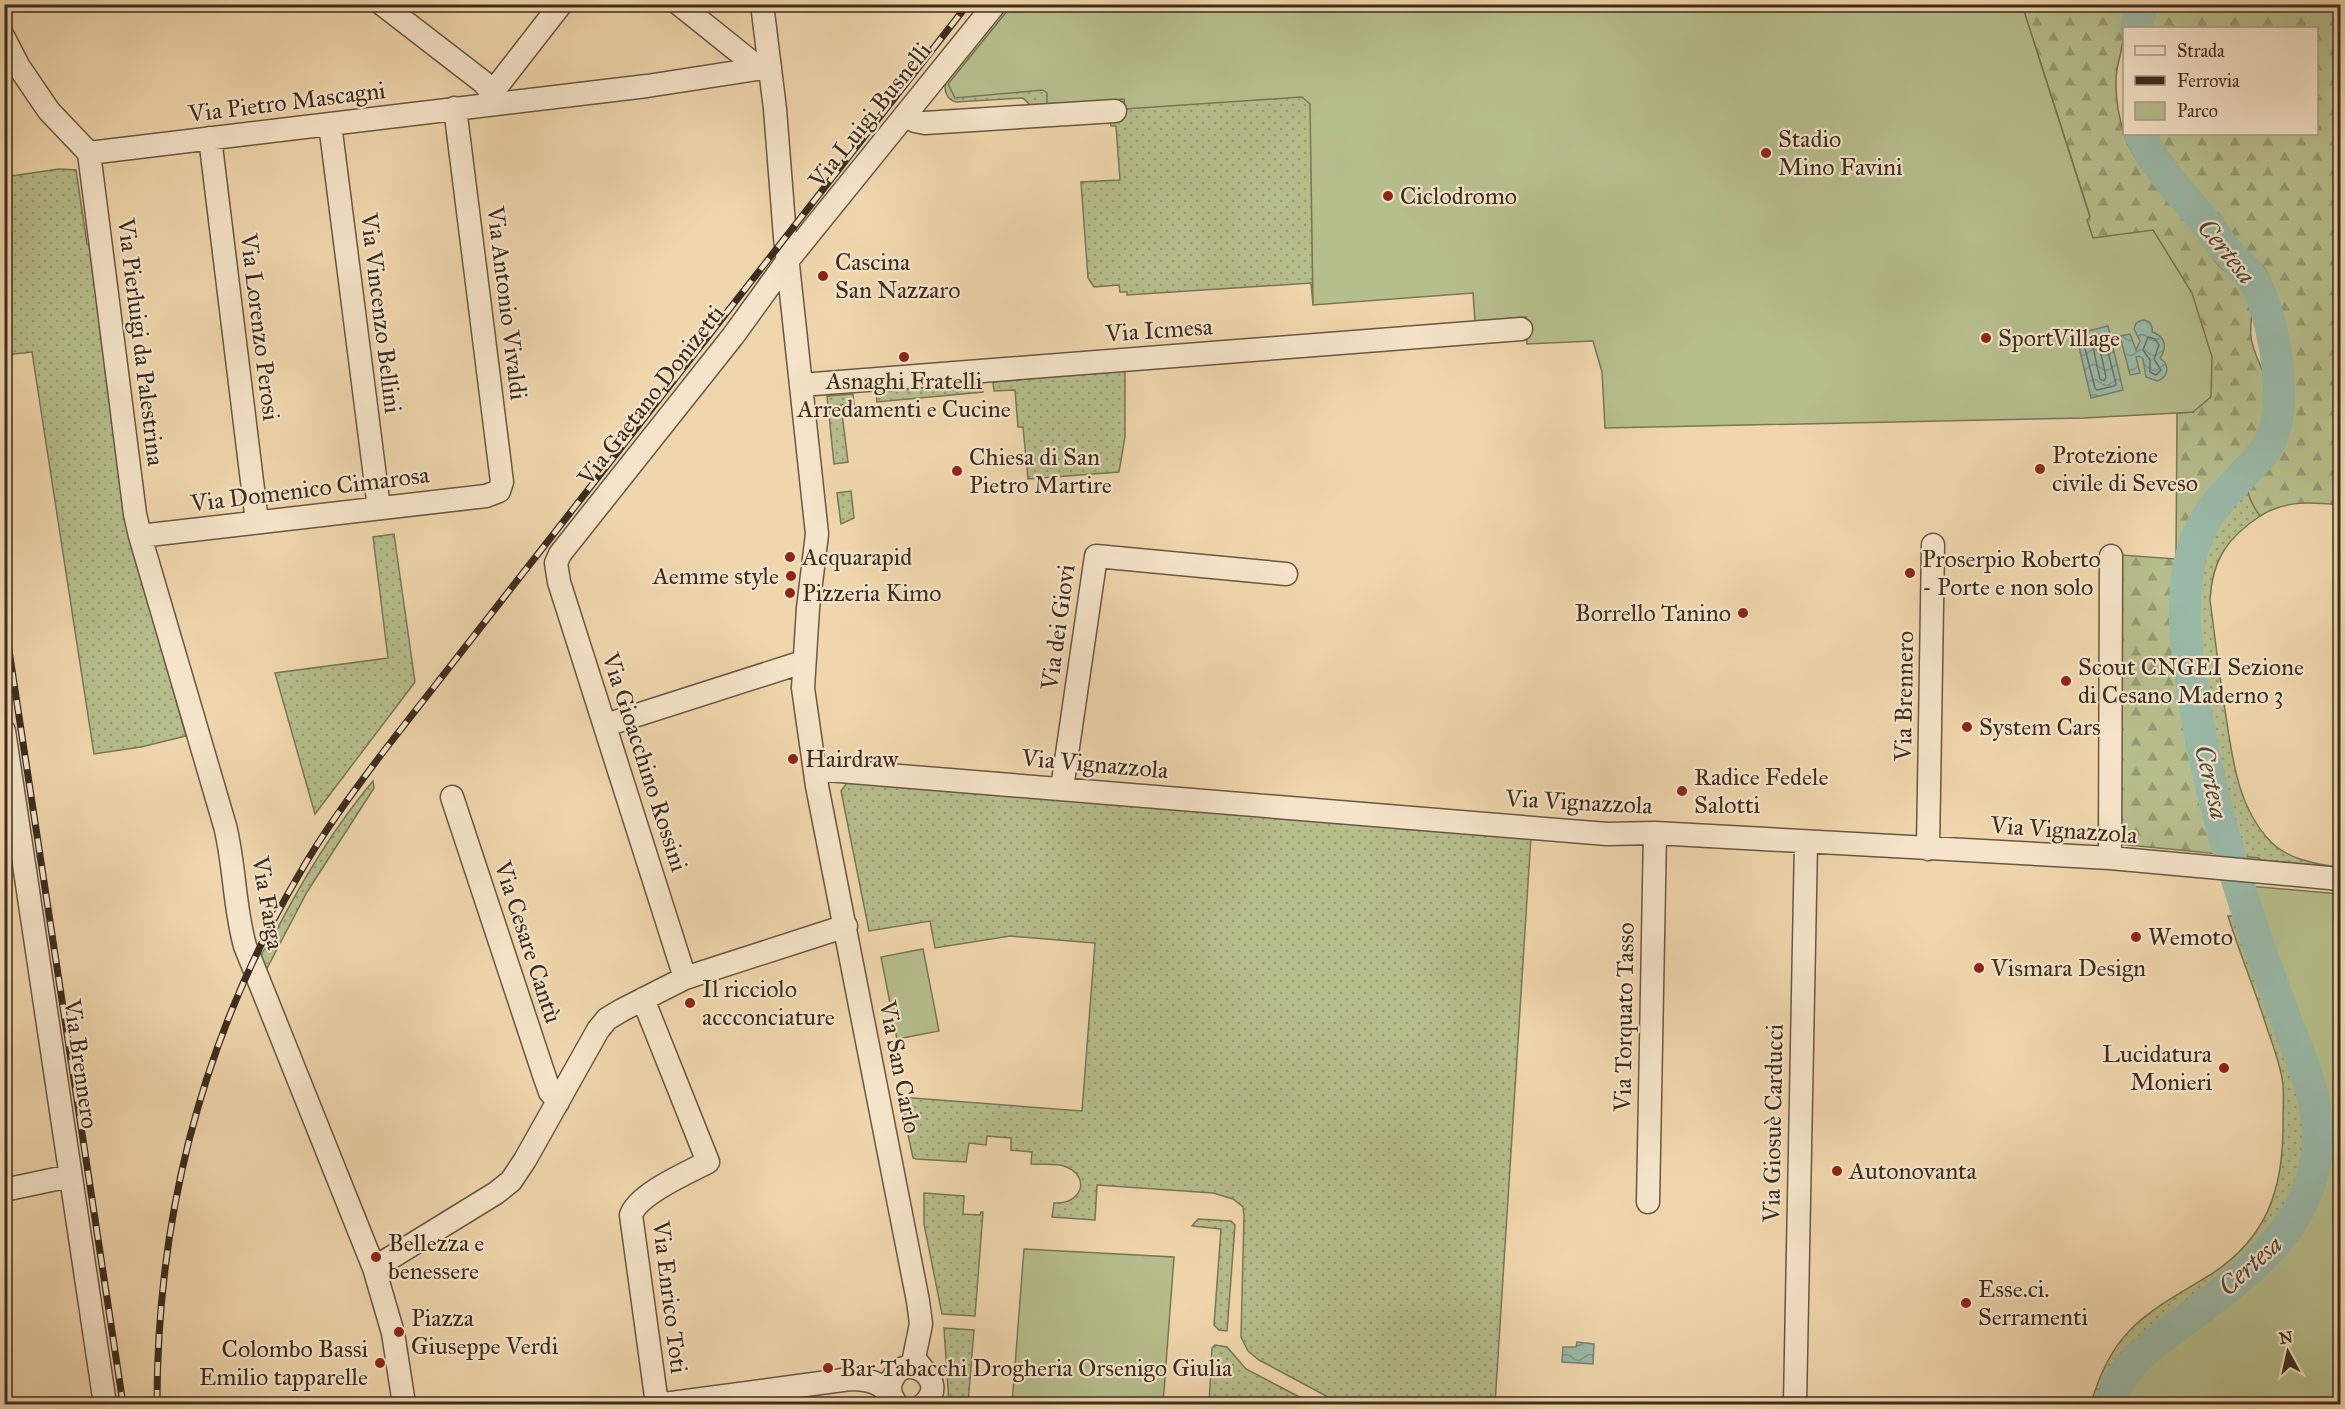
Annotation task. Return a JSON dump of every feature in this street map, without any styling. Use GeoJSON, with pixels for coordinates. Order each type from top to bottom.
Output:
{"type":"FeatureCollection","features":[{"type":"Feature","properties":{"kind":"street"},"geometry":{"type":"LineString","coordinates":[[382,4],[483,82],[491,99],[561,4]]}},
{"type":"Feature","properties":{"kind":"street"},"geometry":{"type":"LineString","coordinates":[[679,4],[765,68]]}},
{"type":"Feature","properties":{"kind":"street","name":"Via San Carlo"},"geometry":{"type":"LineString","coordinates":[[762,4],[765,68],[817,534],[803,662],[806,716],[921,1317],[920,1335],[914,1358],[928,1392]]}},
{"type":"Feature","properties":{"kind":"street","name":"Via Luigi Busnelli"},"geometry":{"type":"LineString","coordinates":[[788,260],[875,150],[907,115],[994,4]]}},
{"type":"Feature","properties":{"kind":"street"},"geometry":{"type":"LineString","coordinates":[[4,38],[19,67],[49,111],[89,153]]}},
{"type":"Feature","properties":{"kind":"street","name":"Via Pietro Mascagni"},"geometry":{"type":"LineString","coordinates":[[89,153],[455,108],[491,99],[647,86],[765,68]]}},
{"type":"Feature","properties":{"kind":"street","name":"Via Antonio Vivaldi"},"geometry":{"type":"LineString","coordinates":[[455,108],[502,482],[499,491],[486,496]]}},
{"type":"Feature","properties":{"kind":"street"},"geometry":{"type":"LineString","coordinates":[[907,115],[915,121],[935,123],[1115,111]]}},
{"type":"Feature","properties":{"kind":"street","name":"Via Vincenzo Bellini"},"geometry":{"type":"LineString","coordinates":[[330,124],[379,508]]}},
{"type":"Feature","properties":{"kind":"street","name":"Via Lorenzo Perosi"},"geometry":{"type":"LineString","coordinates":[[210,138],[257,522]]}},
{"type":"Feature","properties":{"kind":"street","name":"Via Pierluigi da Palestrina"},"geometry":{"type":"LineString","coordinates":[[89,153],[135,514],[140,536]]}},
{"type":"Feature","properties":{"kind":"street","name":"Via Gaetano Donizetti"},"geometry":{"type":"LineString","coordinates":[[556,562],[733,336],[788,260]]}},
{"type":"Feature","properties":{"kind":"street","name":"Via Icmesa"},"geometry":{"type":"LineString","coordinates":[[801,385],[1521,329]]}},
{"type":"Feature","properties":{"kind":"street","name":"Via Domenico Cimarosa"},"geometry":{"type":"LineString","coordinates":[[140,536],[486,496]]}},
{"type":"Feature","properties":{"kind":"street","name":"Via Farga"},"geometry":{"type":"LineString","coordinates":[[140,536],[225,826],[245,946],[374,1268]]}},
{"type":"Feature","properties":{"kind":"street","name":"Via Brennero"},"geometry":{"type":"LineString","coordinates":[[1928,849],[1933,545]]}},
{"type":"Feature","properties":{"kind":"street","name":"Via dei Giovi"},"geometry":{"type":"LineString","coordinates":[[1062,788],[1096,556],[1286,574]]}},
{"type":"Feature","properties":{"kind":"street"},"geometry":{"type":"LineString","coordinates":[[2110,858],[2111,556]]}},
{"type":"Feature","properties":{"kind":"street","name":"Via Gioacchino Rossini"},"geometry":{"type":"LineString","coordinates":[[556,562],[559,582],[685,978]]}},
{"type":"Feature","properties":{"kind":"street"},"geometry":{"type":"LineString","coordinates":[[606,725],[803,662]]}},
{"type":"Feature","properties":{"kind":"street","name":"Via Brennero"},"geometry":{"type":"LineString","coordinates":[[4,731],[105,1404]]}},
{"type":"Feature","properties":{"kind":"street","name":"Via Vignazzola"},"geometry":{"type":"LineString","coordinates":[[815,769],[1608,834],[1655,833],[2110,858],[2340,879]]}},
{"type":"Feature","properties":{"kind":"street","name":"Via Cesare Cantù"},"geometry":{"type":"LineString","coordinates":[[452,797],[545,1078],[550,1092],[558,1102]]}},
{"type":"Feature","properties":{"kind":"street","name":"Via Torquato Tasso"},"geometry":{"type":"LineString","coordinates":[[1648,1202],[1655,833]]}},
{"type":"Feature","properties":{"kind":"street","name":"Via Giosuè Carducci"},"geometry":{"type":"LineString","coordinates":[[1795,1404],[1806,842]]}},
{"type":"Feature","properties":{"kind":"street"},"geometry":{"type":"LineString","coordinates":[[404,1404],[392,1326],[374,1268],[474,1207],[511,1181],[598,1030],[608,1019],[685,978],[846,926]]}},
{"type":"Feature","properties":{"kind":"street","name":"Via Enrico Toti"},"geometry":{"type":"LineString","coordinates":[[643,999],[708,1162],[644,1198],[633,1208],[631,1215],[657,1404]]}},
{"type":"Feature","properties":{"kind":"street"},"geometry":{"type":"LineString","coordinates":[[4,1190],[70,1176]]}},
{"type":"Feature","properties":{"kind":"street"},"geometry":{"type":"LineString","coordinates":[[895,1402],[890,1385],[897,1372],[910,1367],[928,1392]]}},
{"type":"Feature","properties":{"kind":"street"},"geometry":{"type":"LineString","coordinates":[[664,1404],[849,1379],[878,1384],[895,1402]]}},
{"type":"Feature","properties":{"kind":"green space"},"geometry":{"type":"Polygon","coordinates":[[[1005,4],[1044,5],[1311,78],[1313,305],[1311,283],[1127,295],[1127,292],[1120,292],[1119,285],[1094,287],[1088,278],[1081,182],[1120,180],[1116,126],[1111,126],[1110,120],[1031,106],[1023,98],[956,102],[952,101],[946,93],[947,78],[1005,4]]]}},
{"type":"Feature","properties":{"kind":"green space"},"geometry":{"type":"Polygon","coordinates":[[[2152,4],[2340,5],[2340,505],[2309,503],[2289,505],[2260,516],[2252,503],[2248,491],[2249,484],[2274,459],[2284,441],[2287,427],[2289,406],[2286,356],[2273,287],[2262,266],[2240,249],[2152,135],[2318,135],[2318,27],[2146,27],[2152,4]]]}},
{"type":"Feature","properties":{"kind":"green space","name":"Stadio Mino Favini"},"geometry":{"type":"Polygon","coordinates":[[[1012,5],[2022,5],[2090,217],[2087,220],[2093,238],[2153,230],[2192,293],[2212,357],[2211,397],[2193,412],[2084,418],[1605,428],[1602,372],[1593,341],[1527,344],[1526,317],[1475,321],[1473,293],[1313,305],[1310,104],[1302,97],[1125,109],[1124,99],[1047,105],[1047,93],[1043,90],[955,98],[948,84],[1012,5]]]}},
{"type":"Feature","properties":{"kind":"green space"},"geometry":{"type":"Polygon","coordinates":[[[2022,5],[2136,5],[2130,27],[2123,27],[2123,44],[2116,77],[2117,103],[2123,135],[2137,160],[2190,212],[2215,261],[2241,283],[2250,298],[2252,344],[2268,389],[2268,415],[2265,427],[2255,450],[2240,470],[2199,508],[2170,592],[2175,657],[2199,774],[2219,854],[2118,844],[2121,555],[2176,559],[2177,413],[2193,412],[2093,239],[2087,220],[2090,216],[2022,5]]]}},
{"type":"Feature","properties":{"kind":"green space"},"geometry":{"type":"Polygon","coordinates":[[[59,169],[76,170],[87,244],[96,251],[180,698],[176,700],[186,736],[141,747],[94,754],[32,352],[5,355],[5,177],[59,169]]]}},
{"type":"Feature","properties":{"kind":"green space"},"geometry":{"type":"Polygon","coordinates":[[[1125,371],[1125,437],[1119,472],[1028,479],[1023,427],[1018,427],[1015,390],[994,391],[993,382],[1125,371]]]}},
{"type":"Feature","properties":{"kind":"green space"},"geometry":{"type":"Polygon","coordinates":[[[982,383],[983,392],[877,402],[876,392],[982,383]]]}},
{"type":"Feature","properties":{"kind":"green space"},"geometry":{"type":"Polygon","coordinates":[[[853,394],[854,404],[841,405],[848,462],[834,464],[827,396],[853,394]]]}},
{"type":"Feature","properties":{"kind":"green space"},"geometry":{"type":"Polygon","coordinates":[[[2249,483],[2249,494],[2260,516],[2248,524],[2223,551],[2214,573],[2210,600],[2234,763],[2250,813],[2271,842],[2285,853],[2310,862],[2335,867],[2239,856],[2227,809],[2202,678],[2195,582],[2205,544],[2217,521],[2249,483]]]}},
{"type":"Feature","properties":{"kind":"green space"},"geometry":{"type":"Polygon","coordinates":[[[851,491],[854,518],[841,524],[837,493],[851,491]]]}},
{"type":"Feature","properties":{"kind":"green space"},"geometry":{"type":"Polygon","coordinates":[[[394,534],[415,682],[315,814],[275,673],[388,658],[373,537],[394,534]]]}},
{"type":"Feature","properties":{"kind":"green space"},"geometry":{"type":"Polygon","coordinates":[[[373,781],[374,788],[307,892],[263,976],[261,959],[265,948],[269,945],[329,840],[373,781]]]}},
{"type":"Feature","properties":{"kind":"green space"},"geometry":{"type":"Polygon","coordinates":[[[847,783],[1531,836],[1495,1404],[1341,1404],[1259,1360],[1248,1351],[1241,1337],[1244,1216],[1243,1207],[1233,1199],[1213,1193],[1097,1185],[1095,1220],[1052,1217],[1054,1203],[1064,1202],[1077,1195],[1081,1183],[1078,1176],[1064,1166],[1031,1164],[1032,1152],[1011,1150],[1011,1138],[987,1136],[986,1145],[969,1143],[966,1162],[913,1158],[900,1097],[1082,1111],[1095,943],[1010,936],[935,948],[930,921],[869,931],[841,791],[847,783]]]}},
{"type":"Feature","properties":{"kind":"green space"},"geometry":{"type":"Polygon","coordinates":[[[2249,886],[2340,894],[2340,1404],[2121,1404],[2134,1381],[2152,1359],[2287,1245],[2309,1216],[2321,1184],[2327,1143],[2318,1081],[2249,886]]]}},
{"type":"Feature","properties":{"kind":"green space"},"geometry":{"type":"Polygon","coordinates":[[[2228,916],[2238,916],[2295,1076],[2302,1108],[2304,1140],[2297,1188],[2283,1219],[2258,1249],[2123,1362],[2107,1385],[2100,1404],[2091,1404],[2099,1379],[2120,1342],[2147,1315],[2205,1278],[2243,1247],[2257,1230],[2268,1211],[2275,1191],[2282,1146],[2282,1078],[2279,1063],[2228,916]]]}},
{"type":"Feature","properties":{"kind":"green space"},"geometry":{"type":"Polygon","coordinates":[[[923,949],[939,1031],[897,1039],[881,957],[923,949]]]}},
{"type":"Feature","properties":{"kind":"green space"},"geometry":{"type":"Polygon","coordinates":[[[924,1193],[964,1196],[963,1214],[980,1215],[983,1212],[975,1316],[942,1314],[924,1224],[924,1193]]]}},
{"type":"Feature","properties":{"kind":"green space"},"geometry":{"type":"Polygon","coordinates":[[[1198,1219],[1231,1221],[1235,1225],[1227,1331],[1219,1330],[1214,1325],[1221,1229],[1192,1226],[1198,1219]]]}},
{"type":"Feature","properties":{"kind":"green space"},"geometry":{"type":"Polygon","coordinates":[[[1024,1249],[1174,1257],[1163,1404],[1012,1404],[1024,1249]]]}},
{"type":"Feature","properties":{"kind":"green space"},"geometry":{"type":"Polygon","coordinates":[[[944,1328],[974,1330],[968,1404],[949,1404],[944,1328]]]}},
{"type":"Feature","properties":{"kind":"green space"},"geometry":{"type":"Polygon","coordinates":[[[1215,1345],[1227,1347],[1246,1369],[1313,1404],[1209,1404],[1212,1348],[1215,1345]]]}},
{"type":"Feature","properties":{"kind":"water"},"geometry":{"type":"Polygon","coordinates":[[[2142,320],[2150,323],[2152,332],[2160,336],[2164,342],[2164,350],[2160,358],[2167,367],[2167,371],[2164,377],[2157,381],[2146,377],[2143,359],[2139,356],[2136,357],[2140,373],[2130,375],[2120,336],[2130,334],[2136,350],[2140,341],[2134,329],[2136,323],[2142,320]]]}},
{"type":"Feature","properties":{"kind":"water"},"geometry":{"type":"Polygon","coordinates":[[[2108,326],[2123,390],[2091,398],[2076,334],[2108,326]]]}},
{"type":"Feature","properties":{"kind":"water"},"geometry":{"type":"Polygon","coordinates":[[[1577,1342],[1594,1344],[1593,1364],[1562,1362],[1563,1347],[1576,1347],[1577,1342]]]}},
{"type":"Feature","properties":{"kind":"waterway","name":"Certesa"},"geometry":{"type":"LineString","coordinates":[[2136,27],[2142,4]]}},
{"type":"Feature","properties":{"kind":"waterway","name":"Certesa"},"geometry":{"type":"LineString","coordinates":[[2110,1404],[2122,1378],[2137,1358],[2222,1292],[2262,1258],[2279,1239],[2294,1218],[2306,1195],[2314,1169],[2317,1146],[2317,1123],[2308,1079],[2245,905],[2216,807],[2204,757],[2186,642],[2187,577],[2198,535],[2211,511],[2265,450],[2273,435],[2279,394],[2275,347],[2265,305],[2255,283],[2169,179],[2153,158],[2140,135]]}},
{"type":"Feature","properties":{"kind":"railway"},"geometry":{"type":"LineString","coordinates":[[157,1404],[159,1334],[166,1266],[176,1198],[191,1132],[211,1066],[235,1002],[264,939],[297,878],[328,827],[387,747],[968,4]]}},
{"type":"Feature","properties":{"kind":"railway"},"geometry":{"type":"LineString","coordinates":[[4,617],[123,1404]]}},
{"type":"Feature","properties":{"kind":"place","name":"Stadio Mino Favini"},"geometry":{"type":"Point","coordinates":[1766,153]}},
{"type":"Feature","properties":{"kind":"place","name":"Ciclodromo"},"geometry":{"type":"Point","coordinates":[1388,196]}},
{"type":"Feature","properties":{"kind":"place","name":"Cascina San Nazzaro"},"geometry":{"type":"Point","coordinates":[823,276]}},
{"type":"Feature","properties":{"kind":"place","name":"SportVillage"},"geometry":{"type":"Point","coordinates":[1986,338]}},
{"type":"Feature","properties":{"kind":"place","name":"Asnaghi Fratelli Arredamenti e Cucine"},"geometry":{"type":"Point","coordinates":[904,357]}},
{"type":"Feature","properties":{"kind":"place","name":"Protezione civile di Seveso"},"geometry":{"type":"Point","coordinates":[2040,469]}},
{"type":"Feature","properties":{"kind":"place","name":"Chiesa di San Pietro Martire"},"geometry":{"type":"Point","coordinates":[957,471]}},
{"type":"Feature","properties":{"kind":"place","name":"Acquarapid"},"geometry":{"type":"Point","coordinates":[790,557]}},
{"type":"Feature","properties":{"kind":"place","name":"Proserpio Roberto - Porte e non solo"},"geometry":{"type":"Point","coordinates":[1910,573]}},
{"type":"Feature","properties":{"kind":"place","name":"Aemme style"},"geometry":{"type":"Point","coordinates":[791,576]}},
{"type":"Feature","properties":{"kind":"place","name":"Pizzeria Kimo"},"geometry":{"type":"Point","coordinates":[790,593]}},
{"type":"Feature","properties":{"kind":"place","name":"Borrello Tanino"},"geometry":{"type":"Point","coordinates":[1743,613]}},
{"type":"Feature","properties":{"kind":"place","name":"Scout CNGEI Sezione di Cesano Maderno 3"},"geometry":{"type":"Point","coordinates":[2066,681]}},
{"type":"Feature","properties":{"kind":"place","name":"System Cars"},"geometry":{"type":"Point","coordinates":[1967,727]}},
{"type":"Feature","properties":{"kind":"place","name":"Hairdraw"},"geometry":{"type":"Point","coordinates":[793,759]}},
{"type":"Feature","properties":{"kind":"place","name":"Radice Fedele Salotti"},"geometry":{"type":"Point","coordinates":[1682,791]}},
{"type":"Feature","properties":{"kind":"place","name":"Wemoto"},"geometry":{"type":"Point","coordinates":[2136,937]}},
{"type":"Feature","properties":{"kind":"place","name":"Vismara Design"},"geometry":{"type":"Point","coordinates":[1979,968]}},
{"type":"Feature","properties":{"kind":"place","name":"Il ricciolo accconciature"},"geometry":{"type":"Point","coordinates":[690,1003]}},
{"type":"Feature","properties":{"kind":"place","name":"Lucidatura Monieri"},"geometry":{"type":"Point","coordinates":[2224,1068]}},
{"type":"Feature","properties":{"kind":"place","name":"Autonovanta"},"geometry":{"type":"Point","coordinates":[1837,1171]}},
{"type":"Feature","properties":{"kind":"place","name":"Bellezza e benessere"},"geometry":{"type":"Point","coordinates":[376,1257]}},
{"type":"Feature","properties":{"kind":"place","name":"Esse.ci. Serramenti"},"geometry":{"type":"Point","coordinates":[1966,1303]}},
{"type":"Feature","properties":{"kind":"place","name":"Piazza Giuseppe Verdi"},"geometry":{"type":"Point","coordinates":[399,1332]}},
{"type":"Feature","properties":{"kind":"place","name":"Colombo Bassi Emilio tapparelle"},"geometry":{"type":"Point","coordinates":[380,1363]}},
{"type":"Feature","properties":{"kind":"place","name":"Bar Tabacchi Drogheria Orsenigo Giulia"},"geometry":{"type":"Point","coordinates":[828,1368]}}]}
